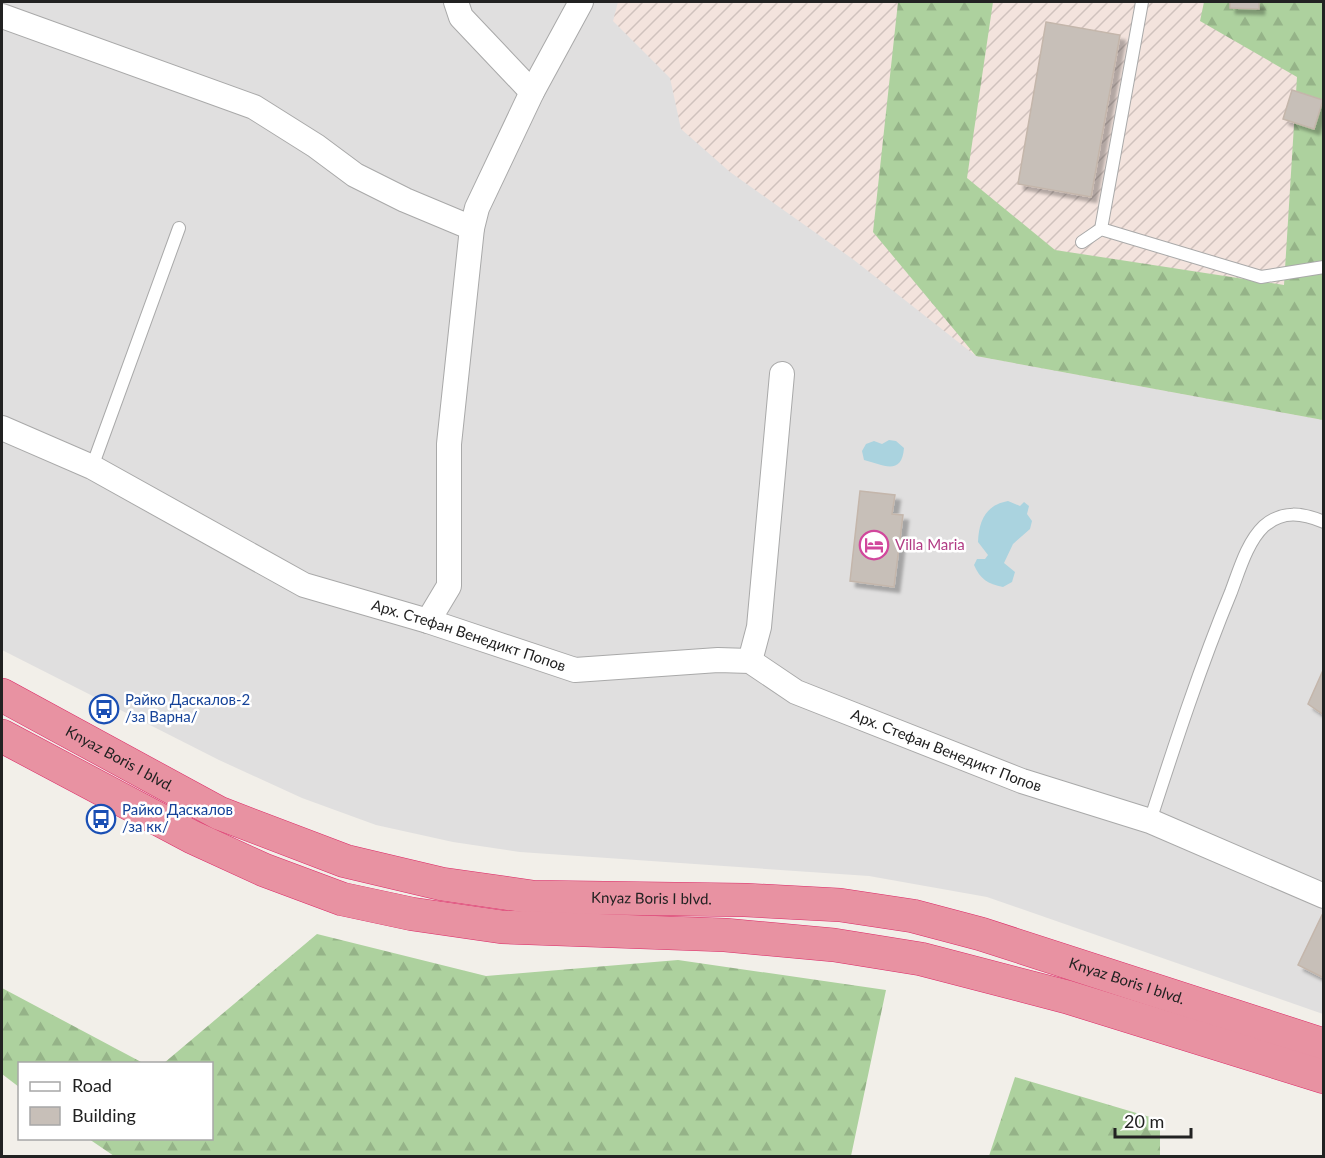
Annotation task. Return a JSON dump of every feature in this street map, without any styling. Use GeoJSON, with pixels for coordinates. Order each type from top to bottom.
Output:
{"type":"FeatureCollection","features":[{"type":"Feature","properties":{"kind":"highway","name":"Knyaz Boris I blvd."},"geometry":{"type":"LineString","coordinates":[[2,695],[219,813],[345,861],[442,884],[533,897],[745,900],[840,905],[913,916],[992,938],[1323,1045]]}},
{"type":"Feature","properties":{"kind":"highway"},"geometry":{"type":"LineString","coordinates":[[2,736],[192,837],[264,870],[342,899],[412,914],[502,927],[725,935],[834,945],[921,959],[1067,998],[1323,1077]]}},
{"type":"Feature","properties":{"kind":"street"},"geometry":{"type":"LineString","coordinates":[[456,2],[461,17],[532,92]]}},
{"type":"Feature","properties":{"kind":"street"},"geometry":{"type":"LineString","coordinates":[[428,621],[449,586],[449,444],[472,228],[477,208],[532,92],[581,2]]}},
{"type":"Feature","properties":{"kind":"street"},"geometry":{"type":"LineString","coordinates":[[2,16],[254,107],[316,146],[355,175],[405,200],[472,228]]}},
{"type":"Feature","properties":{"kind":"street"},"geometry":{"type":"LineString","coordinates":[[750,661],[759,627],[775,482],[782,375]]}},
{"type":"Feature","properties":{"kind":"street","name":"Арх. Стефан Венедикт Попов"},"geometry":{"type":"LineString","coordinates":[[2,428],[92,467],[304,585],[428,621],[575,670],[718,660],[750,661],[796,692],[1022,781],[1150,821],[1323,896]]}},
{"type":"Feature","properties":{"kind":"lane"},"geometry":{"type":"LineString","coordinates":[[1082,242],[1101,229],[1142,2]]}},
{"type":"Feature","properties":{"kind":"lane"},"geometry":{"type":"LineString","coordinates":[[92,467],[179,228]]}},
{"type":"Feature","properties":{"kind":"lane"},"geometry":{"type":"LineString","coordinates":[[1101,229],[1261,277],[1323,267]]}},
{"type":"Feature","properties":{"kind":"lane"},"geometry":{"type":"LineString","coordinates":[[1150,821],[1207,650],[1249,548],[1263,527],[1280,516],[1304,514],[1323,522]]}},
{"type":"Feature","properties":{"kind":"shaded area"},"geometry":{"type":"Polygon","coordinates":[[[2,2],[1323,2],[1323,1014],[987,897],[869,876],[520,852],[453,842],[376,825],[302,798],[219,760],[2,650],[2,2]]]}},
{"type":"Feature","properties":{"kind":"shaded area"},"geometry":{"type":"Polygon","coordinates":[[[618,2],[1323,2],[1323,420],[976,356],[854,260],[730,172],[681,129],[670,78],[613,21],[618,2]]]}},
{"type":"Feature","properties":{"kind":"green space"},"geometry":{"type":"Polygon","coordinates":[[[898,2],[993,2],[967,178],[1055,250],[1284,285],[1297,77],[1200,21],[1204,2],[1323,2],[1323,420],[976,356],[873,232],[898,2]]]}},
{"type":"Feature","properties":{"kind":"green space"},"geometry":{"type":"Polygon","coordinates":[[[317,934],[486,976],[678,960],[886,990],[851,1156],[114,1156],[90,1140],[213,1140],[213,1062],[165,1062],[317,934]]]}},
{"type":"Feature","properties":{"kind":"green space"},"geometry":{"type":"Polygon","coordinates":[[[2,988],[141,1062],[18,1062],[18,1086],[2,1074],[2,988]]]}},
{"type":"Feature","properties":{"kind":"green space"},"geometry":{"type":"Polygon","coordinates":[[[1015,1077],[1160,1120],[1160,1156],[989,1156],[1015,1077]]]}},
{"type":"Feature","properties":{"kind":"water"},"geometry":{"type":"Polygon","coordinates":[[[889,440],[896,441],[904,448],[900,462],[884,466],[864,460],[862,451],[866,444],[874,441],[882,444],[889,440]]]}},
{"type":"Feature","properties":{"kind":"water"},"geometry":{"type":"Polygon","coordinates":[[[1008,501],[1020,506],[1024,502],[1029,506],[1027,514],[1032,521],[1030,529],[1013,544],[1004,563],[1015,572],[1012,582],[1003,587],[985,580],[974,565],[977,559],[985,559],[988,555],[978,542],[982,520],[994,506],[1008,501]]]}},
{"type":"Feature","properties":{"kind":"building"},"geometry":{"type":"Polygon","coordinates":[[[1230,2],[1259,2],[1259,9],[1230,8],[1230,2]]]}},
{"type":"Feature","properties":{"kind":"building"},"geometry":{"type":"Polygon","coordinates":[[[1046,22],[1120,35],[1091,197],[1018,184],[1046,22]]]}},
{"type":"Feature","properties":{"kind":"building"},"geometry":{"type":"Polygon","coordinates":[[[1292,90],[1323,100],[1314,129],[1283,119],[1292,90]]]}},
{"type":"Feature","properties":{"kind":"building"},"geometry":{"type":"Polygon","coordinates":[[[860,491],[895,495],[892,514],[903,515],[894,587],[850,581],[860,491]]]}},
{"type":"Feature","properties":{"kind":"building"},"geometry":{"type":"Polygon","coordinates":[[[1324,668],[1324,715],[1308,704],[1324,668]]]}},
{"type":"Feature","properties":{"kind":"building"},"geometry":{"type":"Polygon","coordinates":[[[1322,915],[1324,916],[1324,978],[1298,965],[1322,915]]]}},
{"type":"Feature","properties":{"kind":"place","name":"Villa Maria"},"geometry":{"type":"Point","coordinates":[874,545]}},
{"type":"Feature","properties":{"kind":"place","name":"Райко Даскалов-2 /за Варна/"},"geometry":{"type":"Point","coordinates":[104,709]}},
{"type":"Feature","properties":{"kind":"place","name":"Райко Даскалов /за кк/"},"geometry":{"type":"Point","coordinates":[101,819]}}]}
